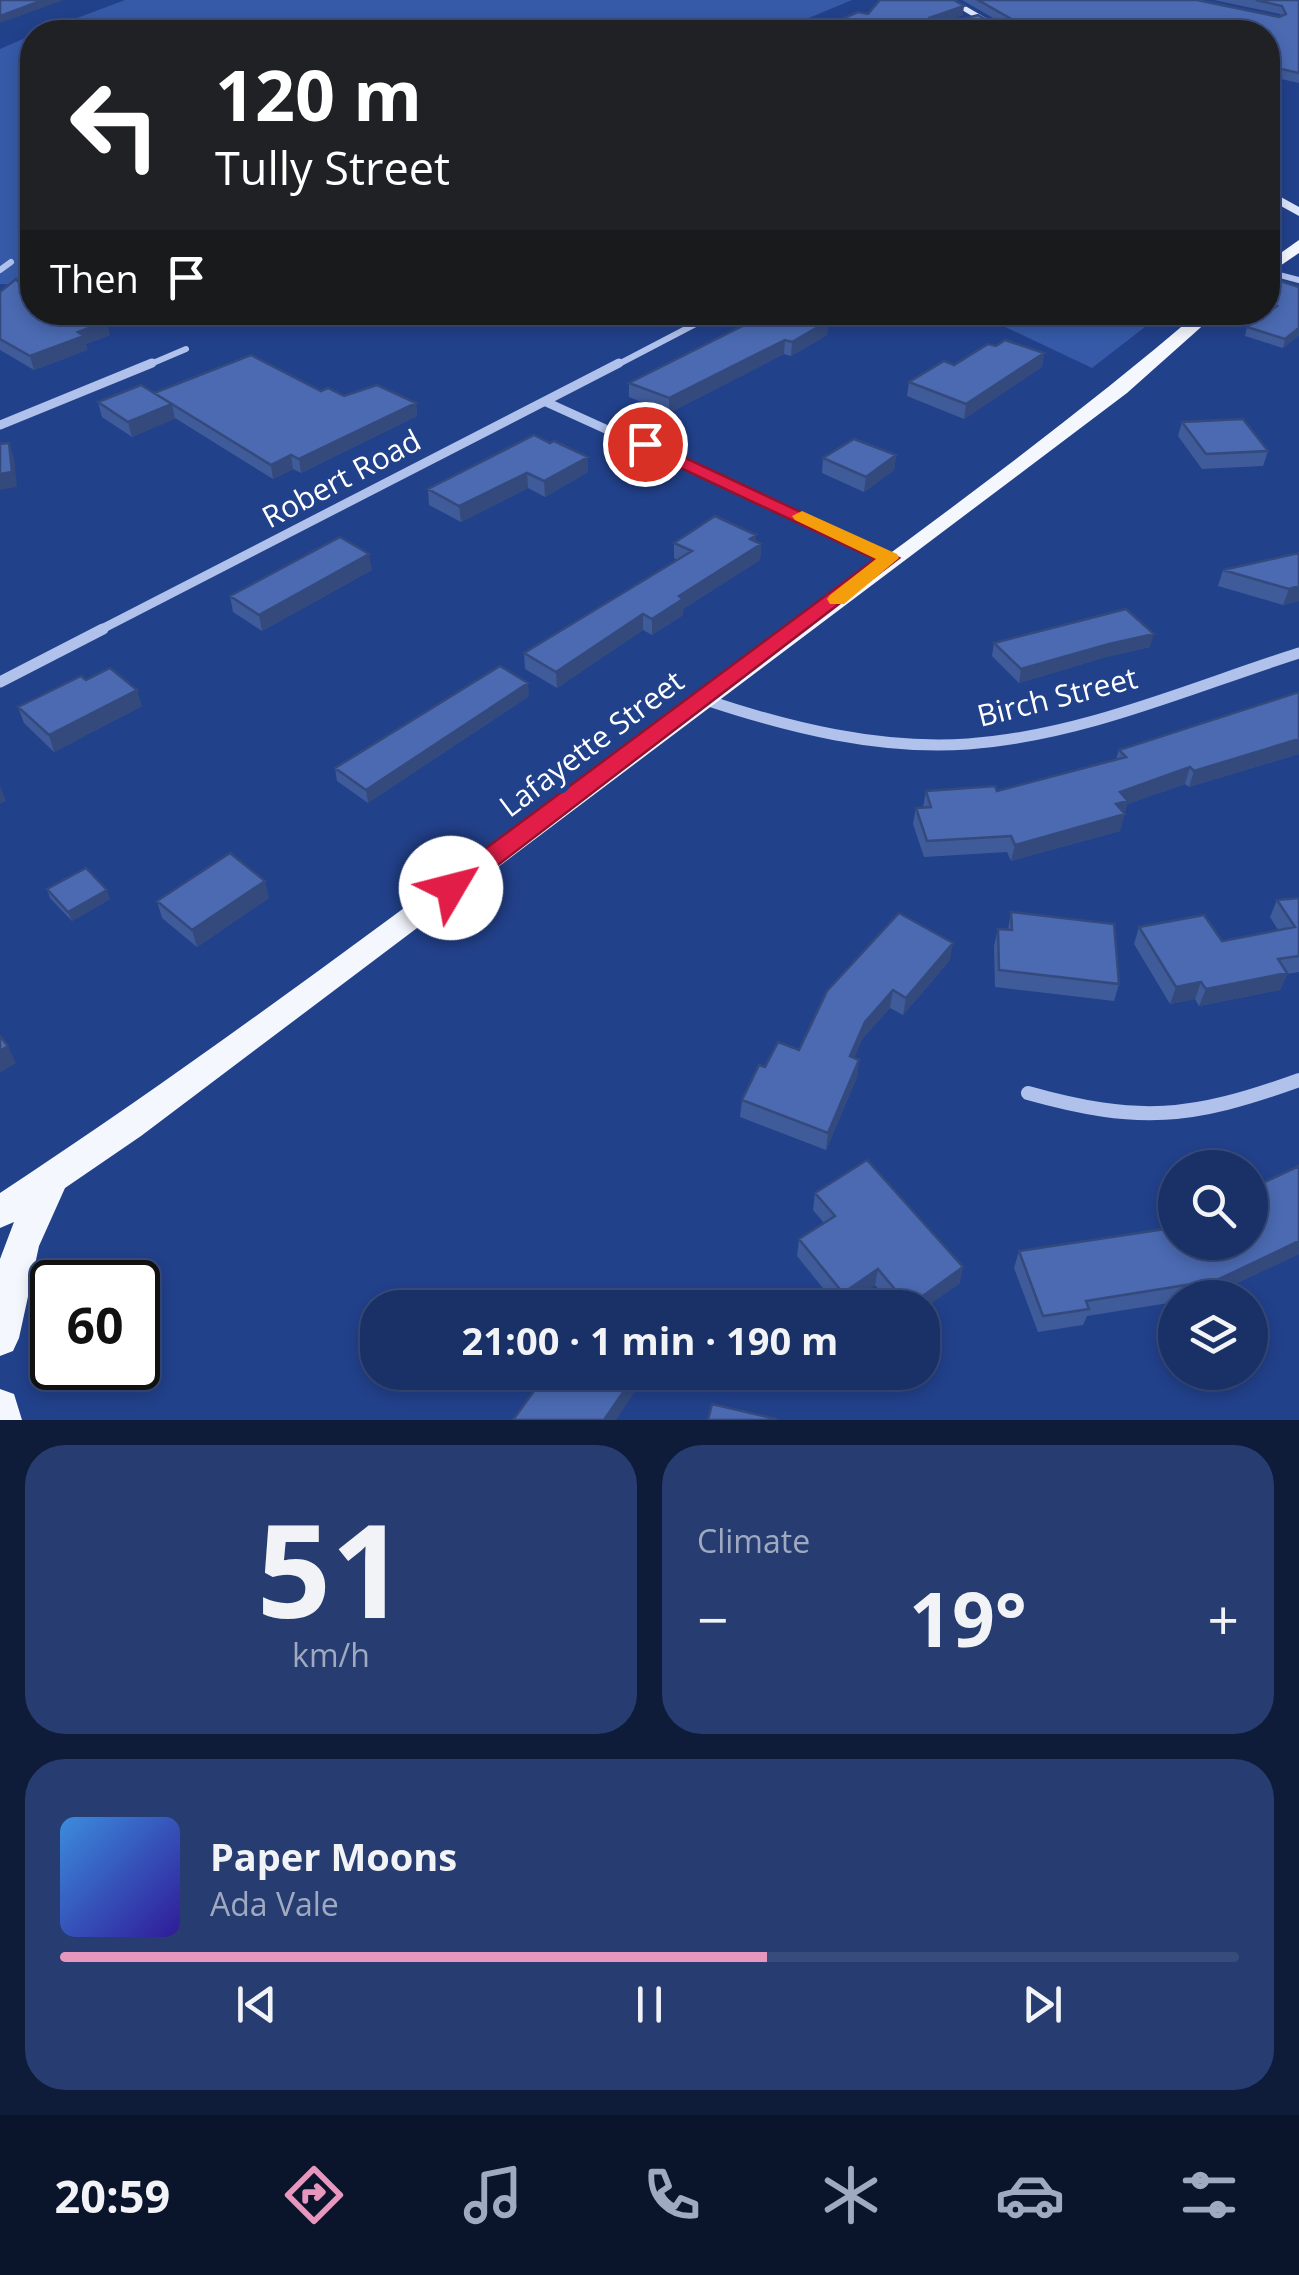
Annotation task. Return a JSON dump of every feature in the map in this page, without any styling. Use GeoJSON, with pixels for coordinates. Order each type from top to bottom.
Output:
{"type":"FeatureCollection","features":[{"type":"Feature","properties":{"kind":"main road"},"geometry":{"type":"LineString","coordinates":[[950,0],[985,20]]}},
{"type":"Feature","properties":{"kind":"main road","name":"Lafayette Street"},"geometry":{"type":"LineString","coordinates":[[0,1212],[129,1126],[705,699],[1120,388],[1195,325]]}},
{"type":"Feature","properties":{"kind":"main road"},"geometry":{"type":"LineString","coordinates":[[0,1338],[21,1246],[52,1178]]}},
{"type":"Feature","properties":{"kind":"main road"},"geometry":{"type":"LineString","coordinates":[[0,1408],[2,1420]]}},
{"type":"Feature","properties":{"kind":"street"},"geometry":{"type":"LineString","coordinates":[[966,20],[978,16]]}},
{"type":"Feature","properties":{"kind":"street"},"geometry":{"type":"LineString","coordinates":[[0,270],[11,262]]}},
{"type":"Feature","properties":{"kind":"street","name":"Robert Road"},"geometry":{"type":"LineString","coordinates":[[0,682],[694,325]]}},
{"type":"Feature","properties":{"kind":"street"},"geometry":{"type":"LineString","coordinates":[[0,425],[186,349]]}},
{"type":"Feature","properties":{"kind":"street"},"geometry":{"type":"LineString","coordinates":[[546,402],[890,558]]}},
{"type":"Feature","properties":{"kind":"street","name":"Birch Street"},"geometry":{"type":"LineString","coordinates":[[705,699],[810,730],[917,743],[962,744],[1006,739],[1078,721],[1299,654]]}},
{"type":"Feature","properties":{"kind":"street"},"geometry":{"type":"LineString","coordinates":[[1028,1093],[1099,1112],[1182,1113],[1252,1098],[1299,1080]]}},
{"type":"Feature","properties":{"kind":"shaded area"},"geometry":{"type":"Polygon","coordinates":[[[125,0],[852,0],[804,20],[72,20],[125,0]]]}},
{"type":"Feature","properties":{"kind":"shaded area"},"geometry":{"type":"Polygon","coordinates":[[[20,40],[20,285],[0,284],[0,49],[20,40]]]}},
{"type":"Feature","properties":{"kind":"shaded area"},"geometry":{"type":"Polygon","coordinates":[[[1001,325],[1148,325],[1092,368],[1001,325]]]}},
{"type":"Feature","properties":{"kind":"building"},"geometry":{"type":"Polygon","coordinates":[[[0,0],[43,0],[0,16],[0,0]]]}},
{"type":"Feature","properties":{"kind":"building"},"geometry":{"type":"Polygon","coordinates":[[[880,0],[954,0],[964,6],[928,20],[840,20],[858,12],[868,14],[880,0]]]}},
{"type":"Feature","properties":{"kind":"building"},"geometry":{"type":"Polygon","coordinates":[[[978,0],[1197,0],[1279,17],[1286,14],[1282,6],[1256,0],[1299,0],[1299,73],[1280,69],[1280,20],[1013,20],[978,0]]]}},
{"type":"Feature","properties":{"kind":"building"},"geometry":{"type":"Polygon","coordinates":[[[978,15],[987,20],[959,20],[978,15]]]}},
{"type":"Feature","properties":{"kind":"building"},"geometry":{"type":"Polygon","coordinates":[[[16,279],[20,284],[20,325],[96,325],[78,332],[84,336],[30,356],[0,339],[0,292],[16,279]]]}},
{"type":"Feature","properties":{"kind":"building"},"geometry":{"type":"Polygon","coordinates":[[[1280,281],[1299,287],[1299,328],[1285,339],[1247,327],[1280,325],[1280,281]]]}},
{"type":"Feature","properties":{"kind":"building"},"geometry":{"type":"Polygon","coordinates":[[[744,325],[821,325],[669,398],[629,383],[744,325]]]}},
{"type":"Feature","properties":{"kind":"building"},"geometry":{"type":"Polygon","coordinates":[[[1005,340],[1044,353],[966,404],[909,382],[944,361],[954,365],[988,344],[996,346],[1005,340]]]}},
{"type":"Feature","properties":{"kind":"building"},"geometry":{"type":"Polygon","coordinates":[[[251,355],[321,391],[328,388],[344,396],[377,385],[416,403],[299,459],[291,455],[271,465],[154,393],[251,355]]]}},
{"type":"Feature","properties":{"kind":"building"},"geometry":{"type":"Polygon","coordinates":[[[141,385],[172,404],[128,422],[98,402],[141,385]]]}},
{"type":"Feature","properties":{"kind":"building"},"geometry":{"type":"Polygon","coordinates":[[[1243,419],[1268,451],[1206,454],[1182,422],[1243,419]]]}},
{"type":"Feature","properties":{"kind":"building"},"geometry":{"type":"Polygon","coordinates":[[[534,435],[588,457],[544,481],[527,473],[459,506],[428,489],[534,435]]]}},
{"type":"Feature","properties":{"kind":"building"},"geometry":{"type":"Polygon","coordinates":[[[854,439],[896,455],[866,477],[823,458],[854,439]]]}},
{"type":"Feature","properties":{"kind":"building"},"geometry":{"type":"Polygon","coordinates":[[[9,443],[12,472],[0,474],[0,444],[9,443]]]}},
{"type":"Feature","properties":{"kind":"building"},"geometry":{"type":"Polygon","coordinates":[[[715,516],[756,535],[750,539],[761,544],[679,596],[683,599],[652,619],[643,614],[556,672],[524,653],[692,551],[674,543],[715,516]]]}},
{"type":"Feature","properties":{"kind":"building"},"geometry":{"type":"Polygon","coordinates":[[[340,537],[369,554],[259,615],[230,596],[340,537]]]}},
{"type":"Feature","properties":{"kind":"building"},"geometry":{"type":"Polygon","coordinates":[[[1299,553],[1299,586],[1289,589],[1223,570],[1299,553]]]}},
{"type":"Feature","properties":{"kind":"building"},"geometry":{"type":"Polygon","coordinates":[[[1126,609],[1154,634],[1021,669],[994,643],[1126,609]]]}},
{"type":"Feature","properties":{"kind":"building"},"geometry":{"type":"Polygon","coordinates":[[[500,666],[528,683],[366,790],[335,768],[500,666]]]}},
{"type":"Feature","properties":{"kind":"building"},"geometry":{"type":"Polygon","coordinates":[[[110,668],[137,690],[49,735],[18,707],[81,676],[86,680],[110,668]]]}},
{"type":"Feature","properties":{"kind":"building"},"geometry":{"type":"Polygon","coordinates":[[[1299,692],[1299,739],[1194,771],[1190,767],[1120,792],[1128,801],[1116,804],[1125,814],[1015,845],[1011,836],[927,841],[916,808],[931,807],[926,791],[995,786],[997,791],[1126,757],[1119,750],[1299,692]]]}},
{"type":"Feature","properties":{"kind":"building"},"geometry":{"type":"Polygon","coordinates":[[[230,853],[265,881],[192,930],[157,901],[230,853]]]}},
{"type":"Feature","properties":{"kind":"building"},"geometry":{"type":"Polygon","coordinates":[[[86,868],[107,890],[68,912],[47,889],[86,868]]]}},
{"type":"Feature","properties":{"kind":"building"},"geometry":{"type":"Polygon","coordinates":[[[1299,898],[1299,956],[1278,959],[1287,973],[1206,989],[1201,982],[1176,987],[1139,927],[1204,915],[1222,941],[1295,927],[1277,900],[1299,898]]]}},
{"type":"Feature","properties":{"kind":"building"},"geometry":{"type":"Polygon","coordinates":[[[1011,912],[1114,924],[1119,984],[999,970],[998,929],[1012,930],[1011,912]]]}},
{"type":"Feature","properties":{"kind":"building"},"geometry":{"type":"Polygon","coordinates":[[[899,913],[953,943],[906,998],[893,990],[865,1022],[850,1056],[859,1060],[828,1133],[742,1100],[759,1065],[765,1067],[778,1042],[799,1050],[827,991],[899,913]]]}},
{"type":"Feature","properties":{"kind":"building"},"geometry":{"type":"Polygon","coordinates":[[[867,1160],[963,1267],[931,1290],[896,1290],[878,1269],[847,1290],[841,1290],[799,1239],[835,1216],[815,1193],[867,1160]]]}},
{"type":"Feature","properties":{"kind":"building"},"geometry":{"type":"Polygon","coordinates":[[[1299,1166],[1299,1241],[1268,1256],[1268,1181],[1299,1166]]]}},
{"type":"Feature","properties":{"kind":"building"},"geometry":{"type":"Polygon","coordinates":[[[1158,1230],[1158,1260],[1259,1260],[1217,1280],[1158,1280],[1158,1289],[1086,1301],[1089,1309],[1043,1316],[1019,1251],[1158,1230]]]}},
{"type":"Feature","properties":{"kind":"building"},"geometry":{"type":"Polygon","coordinates":[[[535,1390],[625,1390],[604,1420],[513,1420],[535,1390]]]}},
{"type":"Feature","properties":{"kind":"building"},"geometry":{"type":"Polygon","coordinates":[[[712,1404],[776,1419],[776,1420],[708,1420],[712,1404]]]}},
{"type":"Feature","properties":{"kind":"slow traffic"},"geometry":{"type":"LineString","coordinates":[[802,516],[890,558],[837,599]]}},
{"type":"Feature","properties":{"kind":"route"},"geometry":{"type":"LineString","coordinates":[[451,888],[890,558],[645,444]]}}]}
